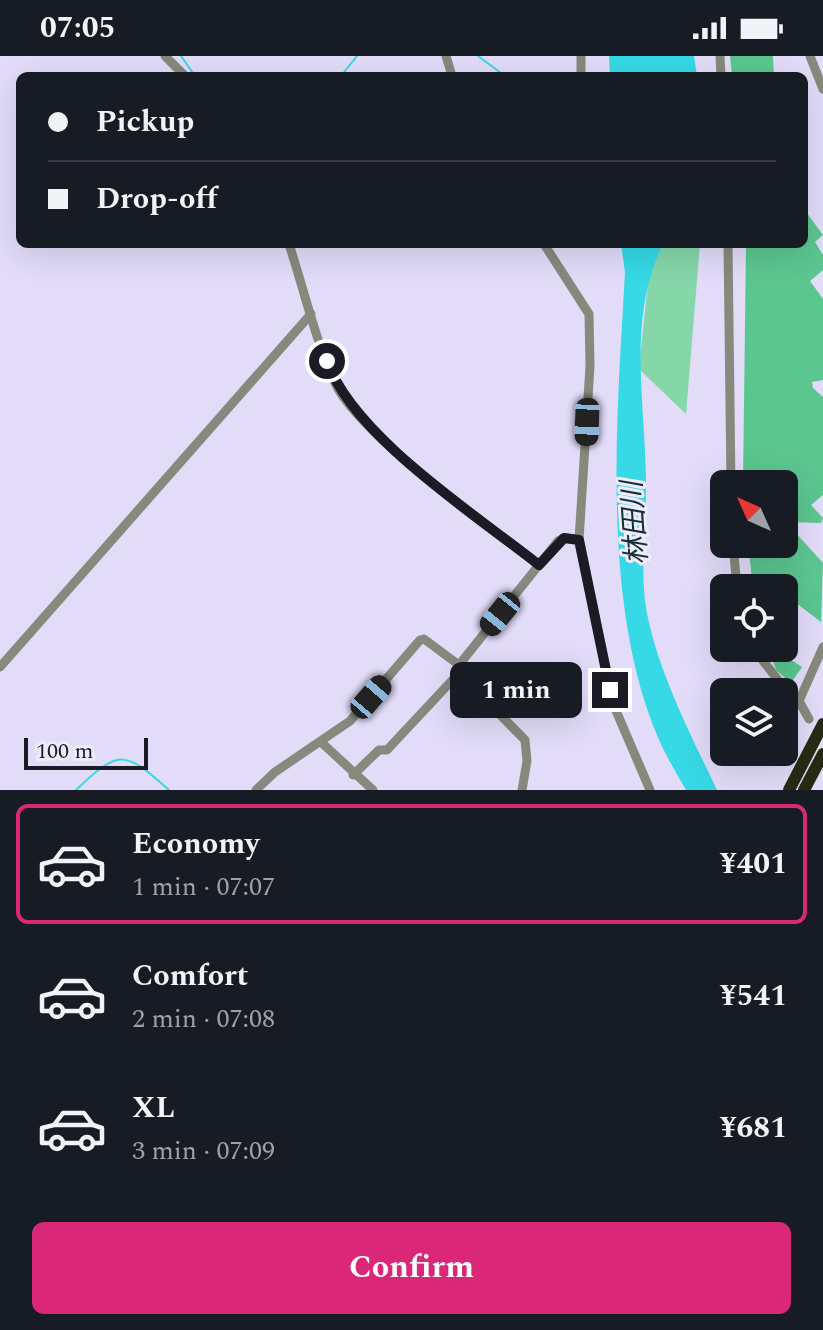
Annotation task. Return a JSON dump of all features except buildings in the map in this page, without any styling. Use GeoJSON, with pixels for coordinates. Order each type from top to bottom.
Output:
{"type":"FeatureCollection","features":[{"type":"Feature","properties":{"kind":"highway"},"geometry":{"type":"LineString","coordinates":[[807,755],[823,716]]}},
{"type":"Feature","properties":{"kind":"highway"},"geometry":{"type":"LineString","coordinates":[[789,790],[823,724]]}},
{"type":"Feature","properties":{"kind":"highway"},"geometry":{"type":"LineString","coordinates":[[804,790],[823,754]]}},
{"type":"Feature","properties":{"kind":"street"},"geometry":{"type":"LineString","coordinates":[[165,56],[181,72]]}},
{"type":"Feature","properties":{"kind":"street"},"geometry":{"type":"LineString","coordinates":[[810,56],[823,89]]}},
{"type":"Feature","properties":{"kind":"street"},"geometry":{"type":"LineString","coordinates":[[290,248],[336,385],[352,409],[407,459],[539,565]]}},
{"type":"Feature","properties":{"kind":"street"},"geometry":{"type":"LineString","coordinates":[[547,248],[589,314],[590,366],[579,540],[614,706],[650,790]]}},
{"type":"Feature","properties":{"kind":"street"},"geometry":{"type":"LineString","coordinates":[[728,248],[731,470]]}},
{"type":"Feature","properties":{"kind":"street"},"geometry":{"type":"LineString","coordinates":[[0,667],[311,314]]}},
{"type":"Feature","properties":{"kind":"street"},"geometry":{"type":"LineString","coordinates":[[353,775],[379,750],[387,750],[459,669],[539,565],[564,538],[579,540]]}},
{"type":"Feature","properties":{"kind":"street"},"geometry":{"type":"LineString","coordinates":[[256,790],[299,754],[322,743],[350,721],[424,639],[459,669],[525,740],[527,761],[522,790]]}},
{"type":"Feature","properties":{"kind":"street"},"geometry":{"type":"LineString","coordinates":[[799,701],[823,647]]}},
{"type":"Feature","properties":{"kind":"street"},"geometry":{"type":"LineString","coordinates":[[764,662],[792,698],[799,701],[809,719]]}},
{"type":"Feature","properties":{"kind":"street"},"geometry":{"type":"LineString","coordinates":[[322,743],[353,775],[373,790]]}},
{"type":"Feature","properties":{"kind":"green space"},"geometry":{"type":"Polygon","coordinates":[[[730,56],[773,56],[774,72],[732,72],[730,56]]]}},
{"type":"Feature","properties":{"kind":"green space"},"geometry":{"type":"Polygon","coordinates":[[[808,214],[823,235],[815,242],[823,255],[823,270],[810,281],[823,299],[823,380],[812,382],[813,388],[823,397],[823,495],[811,505],[823,518],[821,523],[798,522],[798,470],[743,470],[746,248],[808,248],[808,214]]]}},
{"type":"Feature","properties":{"kind":"green space"},"geometry":{"type":"Polygon","coordinates":[[[661,248],[700,248],[686,414],[639,369],[649,272],[661,248]]]}},
{"type":"Feature","properties":{"kind":"green space"},"geometry":{"type":"Polygon","coordinates":[[[798,535],[823,563],[821,622],[798,604],[798,574],[751,574],[750,558],[798,558],[798,535]]]}},
{"type":"Feature","properties":{"kind":"green space"},"geometry":{"type":"Polygon","coordinates":[[[773,662],[794,662],[802,667],[794,678],[785,678],[776,670],[773,662]]]}},
{"type":"Feature","properties":{"kind":"water"},"geometry":{"type":"Polygon","coordinates":[[[609,56],[694,56],[696,72],[610,72],[609,56]]]}},
{"type":"Feature","properties":{"kind":"water","name":"林田川"},"geometry":{"type":"Polygon","coordinates":[[[622,248],[661,248],[652,272],[641,332],[646,485],[644,594],[651,631],[666,678],[717,790],[686,790],[672,766],[641,689],[628,632],[620,572],[617,510],[625,272],[622,248]]]}},
{"type":"Feature","properties":{"kind":"waterway"},"geometry":{"type":"LineString","coordinates":[[181,56],[192,72]]}},
{"type":"Feature","properties":{"kind":"waterway"},"geometry":{"type":"LineString","coordinates":[[344,72],[357,56]]}},
{"type":"Feature","properties":{"kind":"waterway"},"geometry":{"type":"LineString","coordinates":[[478,56],[500,72]]}},
{"type":"Feature","properties":{"kind":"waterway"},"geometry":{"type":"LineString","coordinates":[[76,790],[103,767],[122,760],[142,768],[169,790]]}},
{"type":"Feature","properties":{"kind":"route"},"geometry":{"type":"LineString","coordinates":[[327,361],[336,385],[352,409],[407,459],[539,565],[558,541],[564,538],[579,540],[610,690]]}}]}
